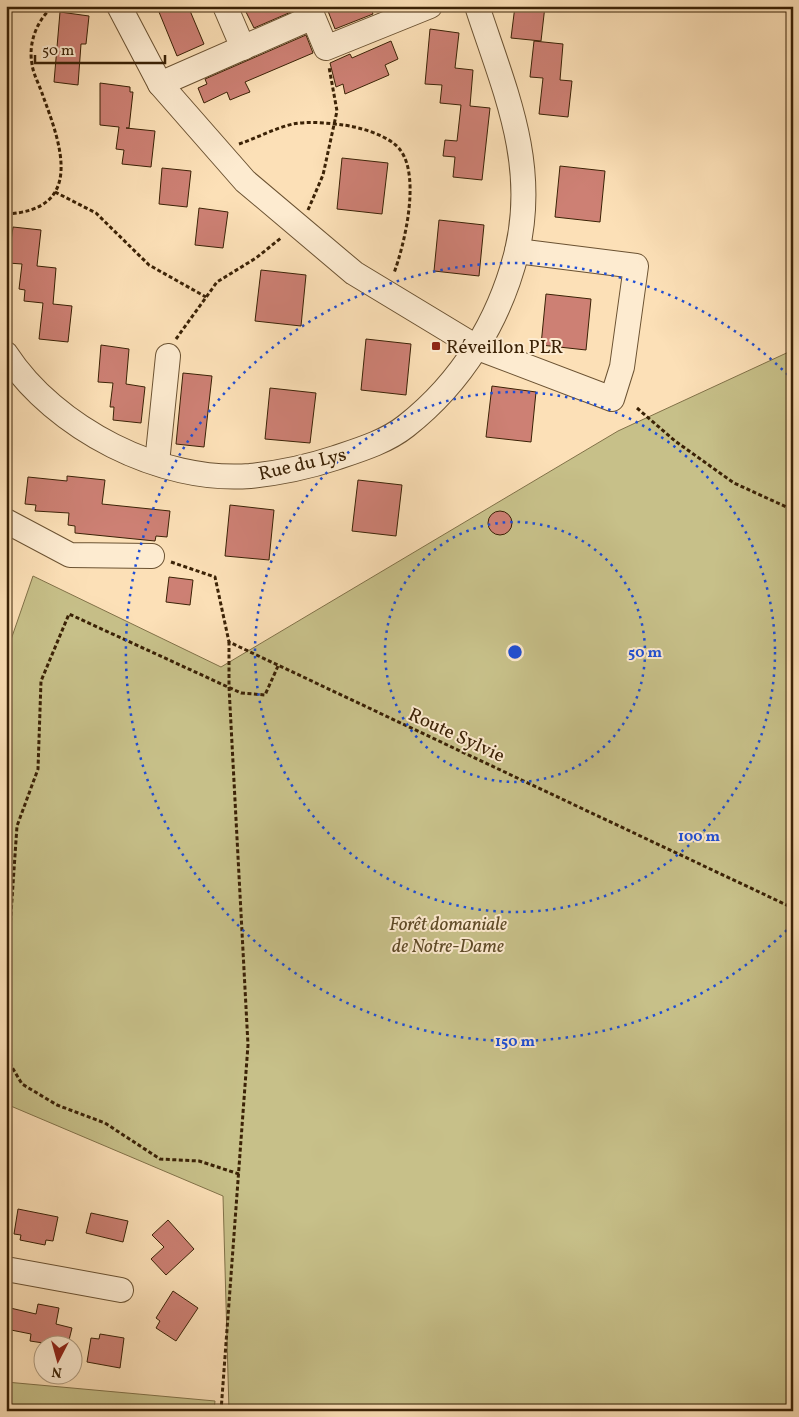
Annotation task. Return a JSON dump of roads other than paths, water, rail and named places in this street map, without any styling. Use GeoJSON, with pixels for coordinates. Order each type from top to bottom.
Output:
{"type":"FeatureCollection","features":[{"type":"Feature","properties":{"kind":"street"},"geometry":{"type":"LineString","coordinates":[[120,6],[160,84],[220,153],[245,181],[354,273],[478,348],[612,399],[622,366],[636,266],[517,251]]}},
{"type":"Feature","properties":{"kind":"street"},"geometry":{"type":"LineString","coordinates":[[225,6],[243,48]]}},
{"type":"Feature","properties":{"kind":"street"},"geometry":{"type":"LineString","coordinates":[[160,84],[243,48],[311,11],[326,48],[389,14],[430,6]]}},
{"type":"Feature","properties":{"kind":"street","name":"Rue du Lys"},"geometry":{"type":"LineString","coordinates":[[6,354],[38,393],[74,422],[115,448],[157,463],[204,474],[249,476],[295,469],[368,447],[405,427],[447,387],[478,348],[490,327],[517,251],[524,198],[522,155],[513,115],[477,6]]}},
{"type":"Feature","properties":{"kind":"street"},"geometry":{"type":"LineString","coordinates":[[157,463],[168,356]]}},
{"type":"Feature","properties":{"kind":"street"},"geometry":{"type":"LineString","coordinates":[[6,521],[70,555],[152,556]]}},
{"type":"Feature","properties":{"kind":"street"},"geometry":{"type":"LineString","coordinates":[[6,1269],[121,1290]]}},
{"type":"Feature","properties":{"kind":"place","name":"Réveillon PLR"},"geometry":{"type":"Point","coordinates":[436,346]}},
{"type":"Feature","properties":{"kind":"park label","name":"Forêt domaniale de Notre-Dame"},"geometry":{"type":"Point","coordinates":[448,934]}}]}
